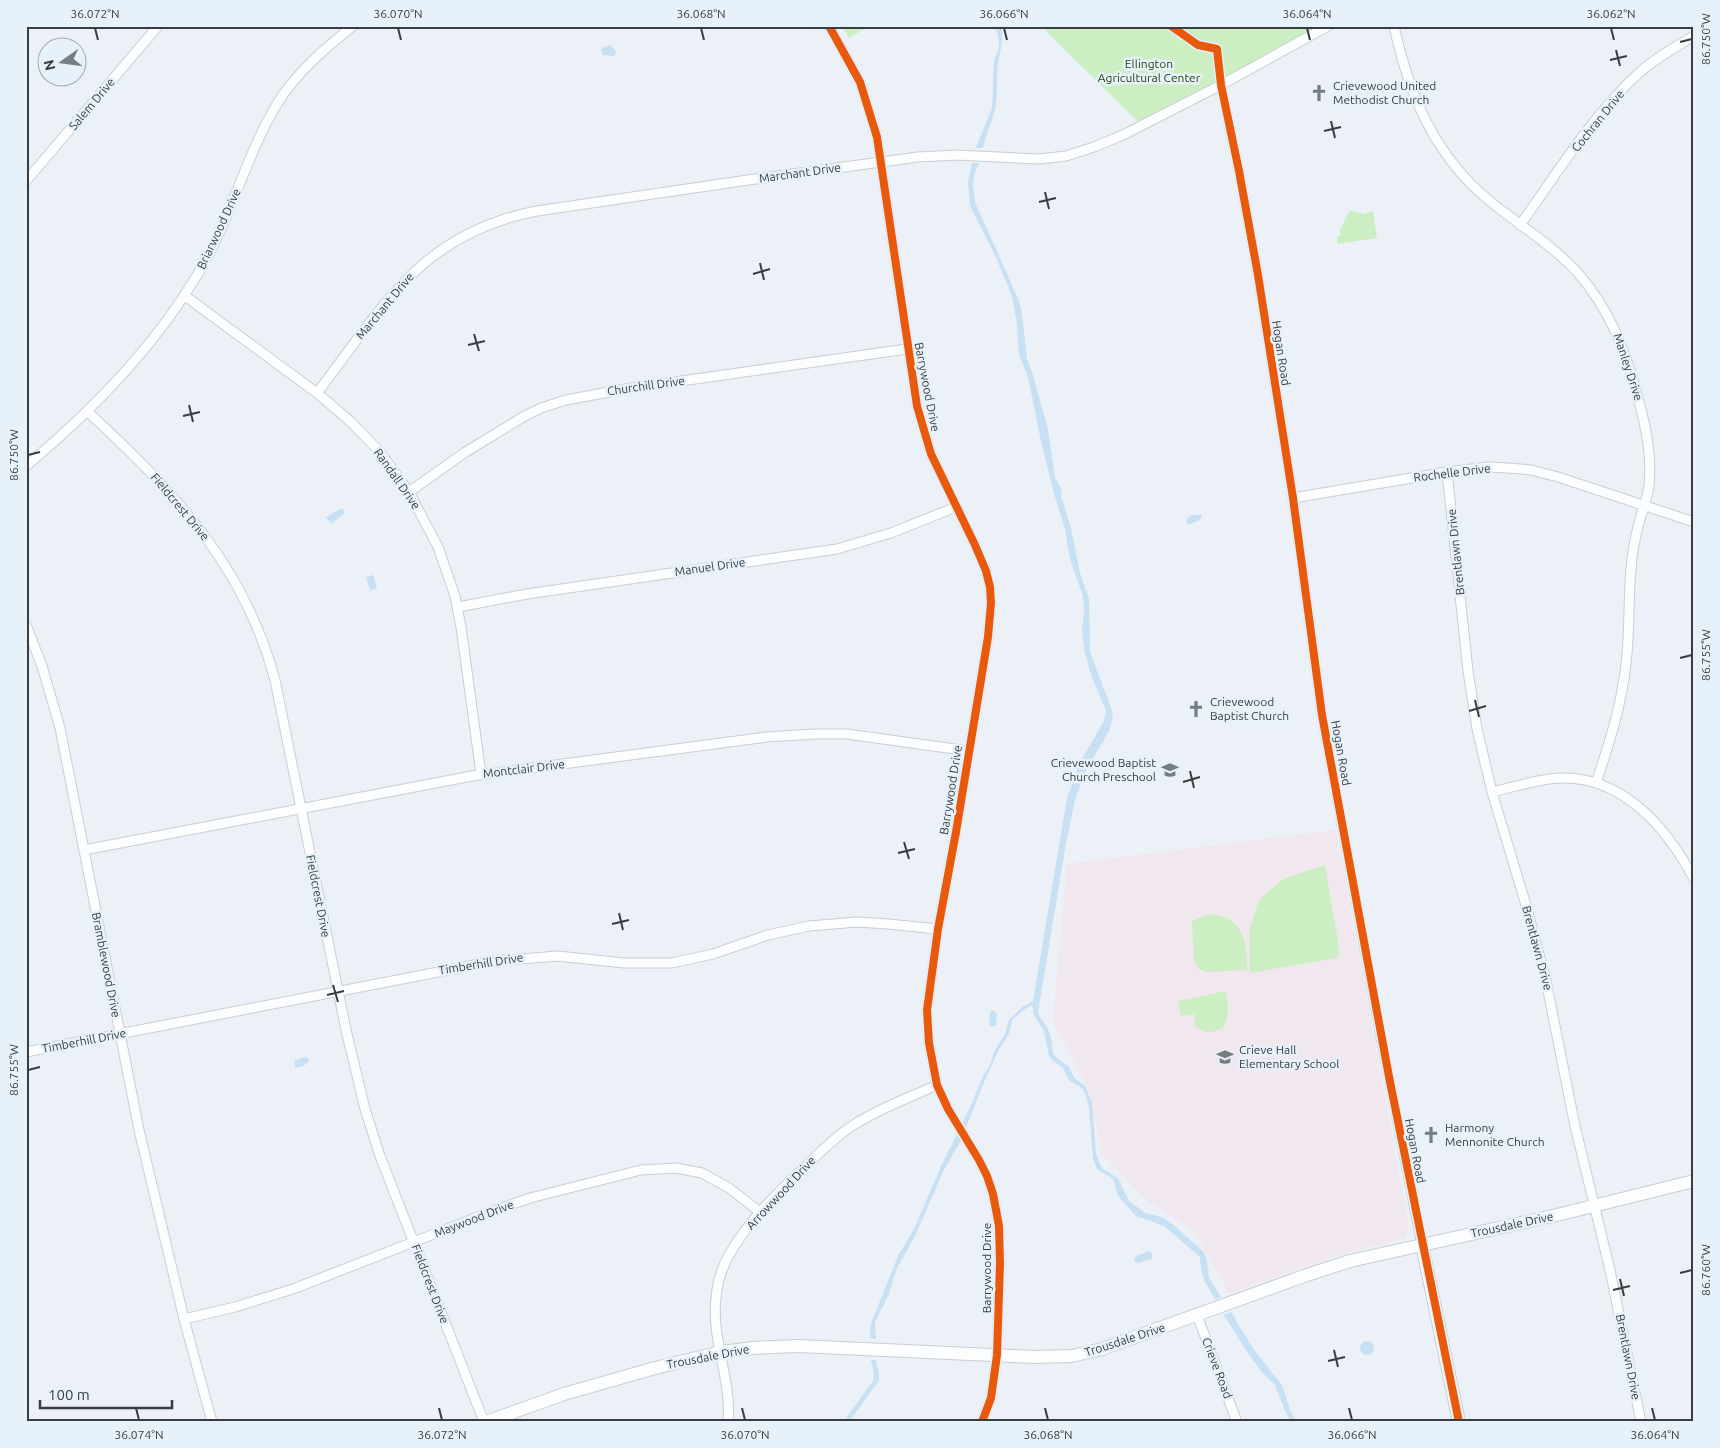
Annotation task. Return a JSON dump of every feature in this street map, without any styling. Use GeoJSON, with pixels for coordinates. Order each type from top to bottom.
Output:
{"type":"FeatureCollection","features":[{"type":"Feature","properties":{"kind":"street","name":"Salem Drive"},"geometry":{"type":"LineString","coordinates":[[26,181],[158,26]]}},
{"type":"Feature","properties":{"kind":"street","name":"Briarwood Drive"},"geometry":{"type":"LineString","coordinates":[[26,466],[87,411],[159,332],[185,296],[215,243],[266,124],[277,105],[314,60],[354,26]]}},
{"type":"Feature","properties":{"kind":"street","name":"Barrywood Drive"},"geometry":{"type":"LineString","coordinates":[[830,26],[860,82],[874,123],[895,251],[916,406],[925,438],[979,554],[986,571],[991,593],[988,637],[938,930],[927,1010],[929,1042],[937,1085],[957,1124],[979,1160],[990,1185],[998,1217],[1000,1237],[997,1355],[991,1398],[982,1422]]}},
{"type":"Feature","properties":{"kind":"street","name":"Hogan Road"},"geometry":{"type":"LineString","coordinates":[[1171,26],[1198,45],[1217,49],[1221,85],[1258,275],[1293,498],[1322,715],[1382,1042],[1459,1422]]}},
{"type":"Feature","properties":{"kind":"street","name":"Marchant Drive"},"geometry":{"type":"LineString","coordinates":[[317,393],[381,307],[411,274],[442,249],[486,225],[504,218],[537,211],[881,161],[944,155],[1038,159],[1066,156],[1112,140],[1221,85],[1328,26]]}},
{"type":"Feature","properties":{"kind":"street","name":"Manley Drive"},"geometry":{"type":"LineString","coordinates":[[1394,26],[1410,86],[1417,104],[1430,128],[1452,160],[1484,197],[1575,270],[1603,307],[1618,336],[1630,370],[1646,429],[1649,470],[1648,488],[1631,562],[1628,643],[1624,682],[1614,725],[1596,783]]}},
{"type":"Feature","properties":{"kind":"street","name":"Cochran Drive"},"geometry":{"type":"LineString","coordinates":[[1520,225],[1580,142],[1618,94],[1640,72],[1694,36]]}},
{"type":"Feature","properties":{"kind":"street","name":"Randall Drive"},"geometry":{"type":"LineString","coordinates":[[185,296],[317,393],[366,436],[410,492],[438,547],[458,607],[481,774]]}},
{"type":"Feature","properties":{"kind":"street","name":"Churchill Drive"},"geometry":{"type":"LineString","coordinates":[[410,492],[464,452],[523,417],[541,408],[566,400],[625,389],[907,349]]}},
{"type":"Feature","properties":{"kind":"street","name":"Fieldcrest Drive"},"geometry":{"type":"LineString","coordinates":[[87,411],[163,485],[205,534],[236,581],[258,628],[272,668],[337,991],[369,1124],[413,1242],[485,1422]]}},
{"type":"Feature","properties":{"kind":"street","name":"Rochelle Drive"},"geometry":{"type":"LineString","coordinates":[[1293,498],[1488,467],[1531,470],[1558,477],[1694,522]]}},
{"type":"Feature","properties":{"kind":"street","name":"Brentlawn Drive"},"geometry":{"type":"LineString","coordinates":[[1447,472],[1474,712],[1482,755],[1546,981],[1575,1126],[1610,1270],[1641,1422]]}},
{"type":"Feature","properties":{"kind":"street","name":"Manuel Drive"},"geometry":{"type":"LineString","coordinates":[[458,607],[527,594],[837,549],[891,534],[956,507]]}},
{"type":"Feature","properties":{"kind":"street","name":"Bramblewood Drive"},"geometry":{"type":"LineString","coordinates":[[26,625],[42,666],[60,728],[139,1130],[184,1319],[212,1422]]}},
{"type":"Feature","properties":{"kind":"street","name":"Montclair Drive"},"geometry":{"type":"LineString","coordinates":[[84,850],[481,774],[768,738],[815,734],[864,736],[969,751]]}},
{"type":"Feature","properties":{"kind":"street"},"geometry":{"type":"LineString","coordinates":[[1492,792],[1561,778],[1596,783],[1610,788],[1640,807],[1651,818],[1674,846],[1694,879]]}},
{"type":"Feature","properties":{"kind":"street","name":"Timberhill Drive"},"geometry":{"type":"LineString","coordinates":[[26,1052],[469,965],[523,958],[558,956],[624,963],[677,963],[713,954],[768,935],[802,927],[835,923],[873,922],[938,930]]}},
{"type":"Feature","properties":{"kind":"street","name":"Arrowwood Drive"},"geometry":{"type":"LineString","coordinates":[[728,1422],[729,1400],[716,1325],[715,1308],[721,1273],[733,1248],[760,1212],[789,1181],[844,1131],[877,1112],[937,1085]]}},
{"type":"Feature","properties":{"kind":"street","name":"Maywood Drive"},"geometry":{"type":"LineString","coordinates":[[184,1319],[235,1307],[294,1289],[493,1211],[530,1198],[624,1173],[657,1168],[682,1169],[707,1176],[729,1188],[760,1212]]}},
{"type":"Feature","properties":{"kind":"street","name":"Trousdale Drive"},"geometry":{"type":"LineString","coordinates":[[485,1422],[564,1394],[662,1366],[721,1352],[753,1348],[799,1346],[1053,1357],[1085,1354],[1119,1344],[1350,1261],[1595,1206],[1694,1181]]}},
{"type":"Feature","properties":{"kind":"street","name":"Crieve Road"},"geometry":{"type":"LineString","coordinates":[[1197,1315],[1237,1422]]}},
{"type":"Feature","properties":{"kind":"shaded area","name":"Crieve Hall Elementary School"},"geometry":{"type":"Polygon","coordinates":[[[1336,830],[1408,1221],[1406,1238],[1332,1257],[1229,1293],[1193,1229],[1150,1203],[1102,1154],[1090,1093],[1053,1021],[1067,864],[1336,830]]]}},
{"type":"Feature","properties":{"kind":"green space"},"geometry":{"type":"Polygon","coordinates":[[[842,26],[869,26],[849,38],[842,26]]]}},
{"type":"Feature","properties":{"kind":"green space","name":"Ellington Agricultural Center"},"geometry":{"type":"Polygon","coordinates":[[[1041,26],[1328,26],[1141,125],[1041,26]]]}},
{"type":"Feature","properties":{"kind":"green space"},"geometry":{"type":"Polygon","coordinates":[[[1350,210],[1364,214],[1373,212],[1377,238],[1337,244],[1337,236],[1340,236],[1340,230],[1350,210]]]}},
{"type":"Feature","properties":{"kind":"green space"},"geometry":{"type":"Polygon","coordinates":[[[1325,865],[1340,953],[1336,958],[1250,973],[1249,931],[1259,900],[1283,879],[1325,865]]]}},
{"type":"Feature","properties":{"kind":"green space"},"geometry":{"type":"Polygon","coordinates":[[[1206,915],[1218,915],[1227,918],[1240,930],[1246,949],[1247,970],[1204,972],[1204,970],[1200,970],[1196,966],[1196,963],[1194,963],[1192,921],[1206,915]]]}},
{"type":"Feature","properties":{"kind":"green space"},"geometry":{"type":"Polygon","coordinates":[[[1226,991],[1227,1015],[1225,1025],[1222,1028],[1214,1032],[1205,1032],[1195,1025],[1194,1014],[1181,1016],[1178,1001],[1226,991]]]}},
{"type":"Feature","properties":{"kind":"water"},"geometry":{"type":"Polygon","coordinates":[[[995,26],[1001,26],[1002,36],[997,69],[996,103],[983,148],[976,148],[992,108],[994,59],[999,47],[995,26]]]}},
{"type":"Feature","properties":{"kind":"water"},"geometry":{"type":"Polygon","coordinates":[[[611,45],[616,52],[615,56],[603,55],[602,48],[611,45]]]}},
{"type":"Feature","properties":{"kind":"water"},"geometry":{"type":"Polygon","coordinates":[[[972,163],[979,163],[974,175],[975,202],[1019,301],[1027,359],[1048,429],[1055,477],[1062,491],[1061,496],[1071,528],[1080,573],[1089,599],[1090,652],[1113,717],[1109,731],[1085,773],[1075,800],[1038,1012],[1051,1036],[1054,1054],[1069,1066],[1074,1078],[1085,1086],[1092,1102],[1096,1153],[1103,1169],[1118,1178],[1129,1201],[1145,1213],[1162,1217],[1170,1222],[1204,1252],[1209,1278],[1221,1297],[1215,1299],[1209,1289],[1202,1274],[1200,1257],[1164,1226],[1136,1216],[1118,1196],[1113,1179],[1097,1169],[1093,1159],[1089,1108],[1085,1093],[1082,1088],[1069,1080],[1063,1068],[1049,1056],[1044,1031],[1034,1015],[1032,1005],[1012,1020],[1009,1034],[999,1049],[960,1142],[943,1172],[915,1236],[897,1268],[889,1294],[875,1322],[876,1339],[871,1339],[870,1329],[872,1321],[898,1256],[915,1227],[942,1164],[990,1065],[994,1052],[1005,1034],[1009,1020],[1022,1007],[1033,1001],[1067,798],[1079,764],[1104,721],[1106,711],[1092,678],[1085,653],[1082,631],[1083,596],[1070,559],[1065,529],[1042,446],[1028,377],[1019,355],[1017,324],[1012,296],[995,255],[970,206],[968,182],[972,163]]]}},
{"type":"Feature","properties":{"kind":"water"},"geometry":{"type":"Polygon","coordinates":[[[342,508],[345,513],[331,524],[326,517],[342,508]]]}},
{"type":"Feature","properties":{"kind":"water"},"geometry":{"type":"Polygon","coordinates":[[[1191,515],[1202,516],[1200,520],[1188,525],[1186,520],[1191,515]]]}},
{"type":"Feature","properties":{"kind":"water"},"geometry":{"type":"Polygon","coordinates":[[[373,575],[377,588],[370,591],[366,577],[373,575]]]}},
{"type":"Feature","properties":{"kind":"water"},"geometry":{"type":"Polygon","coordinates":[[[992,1010],[997,1013],[996,1026],[989,1026],[990,1012],[992,1010]]]}},
{"type":"Feature","properties":{"kind":"water"},"geometry":{"type":"Polygon","coordinates":[[[304,1057],[308,1058],[309,1061],[301,1067],[295,1067],[294,1061],[304,1057]]]}},
{"type":"Feature","properties":{"kind":"water"},"geometry":{"type":"Polygon","coordinates":[[[1149,1251],[1153,1257],[1151,1259],[1139,1263],[1135,1262],[1136,1256],[1149,1251]]]}},
{"type":"Feature","properties":{"kind":"water"},"geometry":{"type":"Polygon","coordinates":[[[1232,1312],[1255,1351],[1282,1385],[1291,1412],[1297,1422],[1292,1422],[1286,1413],[1275,1385],[1261,1371],[1247,1352],[1224,1315],[1232,1312]]]}},
{"type":"Feature","properties":{"kind":"water"},"geometry":{"type":"Polygon","coordinates":[[[1367,1341],[1372,1343],[1374,1348],[1372,1353],[1367,1355],[1362,1353],[1360,1348],[1362,1343],[1367,1341]]]}},
{"type":"Feature","properties":{"kind":"water"},"geometry":{"type":"Polygon","coordinates":[[[871,1360],[876,1360],[879,1380],[849,1422],[843,1422],[873,1381],[874,1373],[871,1360]]]}},
{"type":"Feature","properties":{"kind":"cycle path"},"geometry":{"type":"LineString","coordinates":[[829,26],[860,82],[877,137],[917,406],[931,454],[975,545],[986,571],[990,587],[991,603],[988,637],[938,929],[927,1010],[929,1043],[937,1085],[948,1109],[987,1176],[993,1194],[999,1226],[1000,1263],[997,1355],[991,1398],[982,1422]]}},
{"type":"Feature","properties":{"kind":"cycle path"},"geometry":{"type":"LineString","coordinates":[[1171,26],[1198,45],[1217,49],[1221,85],[1258,275],[1293,498],[1322,715],[1390,1082],[1459,1422]]}},
{"type":"Feature","properties":{"kind":"place","name":"Crievewood United Methodist Church"},"geometry":{"type":"Point","coordinates":[1319,93]}},
{"type":"Feature","properties":{"kind":"place","name":"Crievewood Baptist Church"},"geometry":{"type":"Point","coordinates":[1196,709]}},
{"type":"Feature","properties":{"kind":"place","name":"Crievewood Baptist Church Preschool"},"geometry":{"type":"Point","coordinates":[1170,770]}},
{"type":"Feature","properties":{"kind":"place","name":"Crieve Hall Elementary School"},"geometry":{"type":"Point","coordinates":[1225,1057]}},
{"type":"Feature","properties":{"kind":"place","name":"Harmony Mennonite Church"},"geometry":{"type":"Point","coordinates":[1431,1135]}}]}
